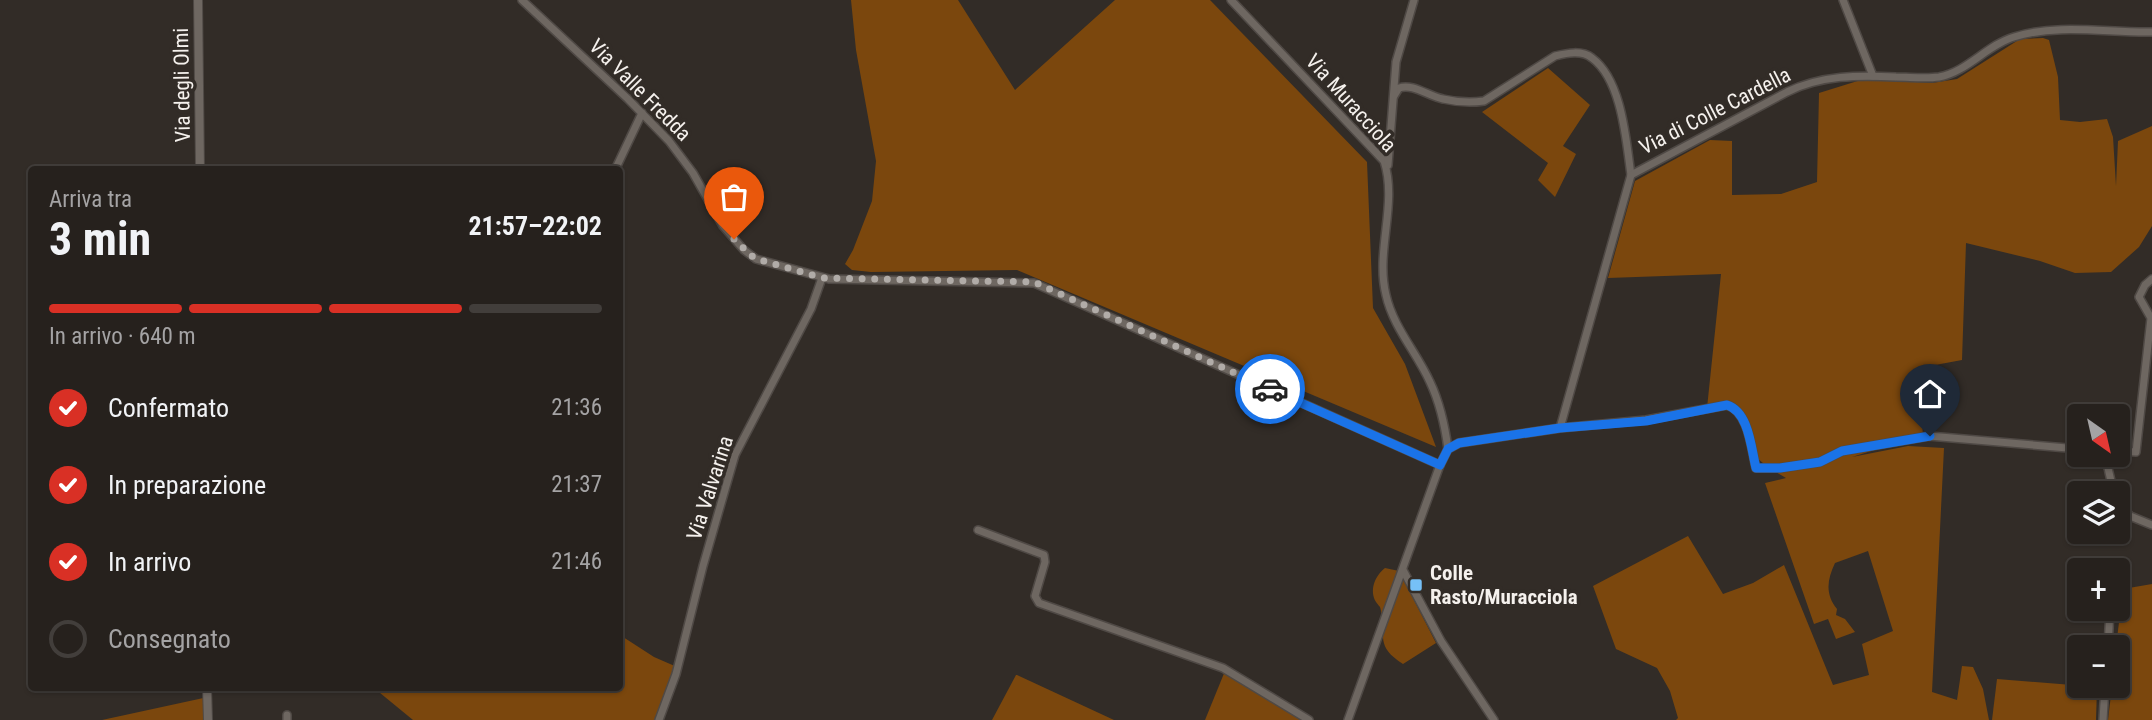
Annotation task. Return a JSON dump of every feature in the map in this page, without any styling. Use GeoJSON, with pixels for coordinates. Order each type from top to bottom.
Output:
{"type":"FeatureCollection","features":[{"type":"Feature","properties":{"kind":"street","name":"Via degli Olmi"},"geometry":{"type":"LineString","coordinates":[[198,0],[200,166]]}},
{"type":"Feature","properties":{"kind":"street","name":"Via Valle Fredda"},"geometry":{"type":"LineString","coordinates":[[522,0],[642,113],[678,151],[723,226],[747,253],[756,259],[822,278],[1034,282],[1440,465]]}},
{"type":"Feature","properties":{"kind":"street","name":"Via Muracciola"},"geometry":{"type":"LineString","coordinates":[[1231,0],[1380,154],[1387,169],[1389,191],[1384,264],[1385,293],[1398,326],[1430,381],[1441,414],[1448,449]]}},
{"type":"Feature","properties":{"kind":"street"},"geometry":{"type":"LineString","coordinates":[[1387,169],[1396,62],[1414,0]]}},
{"type":"Feature","properties":{"kind":"street"},"geometry":{"type":"LineString","coordinates":[[1843,0],[1873,76]]}},
{"type":"Feature","properties":{"kind":"street","name":"Via di Colle Cardella"},"geometry":{"type":"LineString","coordinates":[[1560,428],[1631,175],[1797,87],[1828,78],[1940,76],[1952,72],[2013,37],[2027,34],[2077,29],[2152,32]]}},
{"type":"Feature","properties":{"kind":"street"},"geometry":{"type":"LineString","coordinates":[[1394,96],[1399,88],[1408,86],[1442,99],[1474,103],[1484,101],[1555,56],[1568,52],[1582,53],[1592,57],[1613,85],[1631,175]]}},
{"type":"Feature","properties":{"kind":"street"},"geometry":{"type":"LineString","coordinates":[[617,166],[642,113]]}},
{"type":"Feature","properties":{"kind":"street","name":"Via Valvarina"},"geometry":{"type":"LineString","coordinates":[[659,720],[676,674],[734,459],[811,309],[822,278]]}},
{"type":"Feature","properties":{"kind":"street"},"geometry":{"type":"LineString","coordinates":[[2130,452],[2136,452],[2151,317],[2139,297],[2145,285],[2152,279]]}},
{"type":"Feature","properties":{"kind":"street"},"geometry":{"type":"LineString","coordinates":[[1348,720],[1440,465],[1448,449],[1459,443],[1560,428],[1646,421],[1727,405],[1743,417],[1756,468],[1780,468],[1820,462],[1842,451],[1930,436],[2067,448]]}},
{"type":"Feature","properties":{"kind":"street"},"geometry":{"type":"LineString","coordinates":[[2130,516],[2152,525]]}},
{"type":"Feature","properties":{"kind":"street"},"geometry":{"type":"LineString","coordinates":[[978,530],[1044,555],[1045,562],[1035,596],[1041,605],[1223,668],[1309,720]]}},
{"type":"Feature","properties":{"kind":"street"},"geometry":{"type":"LineString","coordinates":[[1403,570],[1441,640],[1494,720]]}},
{"type":"Feature","properties":{"kind":"street"},"geometry":{"type":"LineString","coordinates":[[207,691],[208,720]]}},
{"type":"Feature","properties":{"kind":"street"},"geometry":{"type":"LineString","coordinates":[[2103,720],[2104,698]]}},
{"type":"Feature","properties":{"kind":"shaded area"},"geometry":{"type":"Polygon","coordinates":[[[851,0],[958,0],[1015,90],[1115,0],[1210,0],[1367,162],[1373,308],[1405,364],[1436,447],[1017,270],[852,270],[845,264],[872,201],[876,161],[856,50],[851,0]]]}},
{"type":"Feature","properties":{"kind":"shaded area"},"geometry":{"type":"Polygon","coordinates":[[[2020,39],[2049,40],[2058,77],[2060,120],[2080,122],[2107,119],[2113,137],[2116,186],[2118,141],[2152,126],[2152,226],[2139,247],[2111,272],[2075,273],[2040,261],[1966,243],[1962,360],[1919,368],[1923,437],[1852,457],[1908,446],[1944,448],[1932,692],[1957,700],[1962,666],[1973,667],[1983,689],[1989,720],[1676,720],[1678,718],[1670,691],[1657,668],[1616,649],[1593,586],[1688,536],[1723,594],[1753,583],[1784,565],[1833,685],[1869,675],[1862,644],[1893,631],[1868,551],[1835,563],[1829,581],[1830,598],[1837,609],[1836,615],[1845,619],[1855,632],[1836,639],[1828,619],[1814,624],[1765,483],[1786,478],[1752,454],[1743,417],[1730,406],[1707,408],[1721,274],[1608,278],[1635,181],[1710,140],[1732,141],[1732,195],[1781,194],[1817,182],[1819,93],[1864,79],[1932,83],[1957,79],[2020,39]]]}},
{"type":"Feature","properties":{"kind":"shaded area"},"geometry":{"type":"Polygon","coordinates":[[[1548,68],[1590,105],[1563,146],[1576,154],[1555,197],[1538,180],[1548,163],[1482,112],[1548,68]]]}},
{"type":"Feature","properties":{"kind":"shaded area"},"geometry":{"type":"Polygon","coordinates":[[[1385,568],[1399,571],[1436,643],[1403,664],[1388,652],[1385,646],[1381,609],[1373,593],[1376,579],[1385,568]]]}},
{"type":"Feature","properties":{"kind":"shaded area"},"geometry":{"type":"Polygon","coordinates":[[[2152,584],[2152,720],[2108,720],[2111,698],[2130,698],[2130,635],[2117,635],[2119,621],[2130,621],[2130,588],[2152,584]]]}},
{"type":"Feature","properties":{"kind":"shaded area"},"geometry":{"type":"Polygon","coordinates":[[[623,637],[654,657],[677,667],[659,720],[413,720],[378,691],[623,691],[623,637]]]}},
{"type":"Feature","properties":{"kind":"shaded area"},"geometry":{"type":"Polygon","coordinates":[[[1225,671],[1308,720],[1205,720],[1225,671]]]}},
{"type":"Feature","properties":{"kind":"shaded area"},"geometry":{"type":"Polygon","coordinates":[[[1017,675],[1114,720],[992,720],[1017,675]]]}},
{"type":"Feature","properties":{"kind":"shaded area"},"geometry":{"type":"Polygon","coordinates":[[[1997,679],[2067,685],[2067,698],[2097,698],[2096,720],[1992,720],[1997,679]]]}},
{"type":"Feature","properties":{"kind":"shaded area"},"geometry":{"type":"Polygon","coordinates":[[[208,697],[208,720],[102,720],[208,697]]]}},
{"type":"Feature","properties":{"kind":"way so far"},"geometry":{"type":"LineString","coordinates":[[734,239],[754,258],[822,278],[1034,282],[1270,389]]}},
{"type":"Feature","properties":{"kind":"place","name":"Colle Rasto/Muracciola"},"geometry":{"type":"Point","coordinates":[1416,585]}},
{"type":"Feature","properties":{"kind":"route"},"geometry":{"type":"LineString","coordinates":[[1270,389],[1440,465],[1448,449],[1459,443],[1560,428],[1646,421],[1727,405],[1732,406],[1743,417],[1756,468],[1780,468],[1820,462],[1842,451],[1930,436]]}}]}
